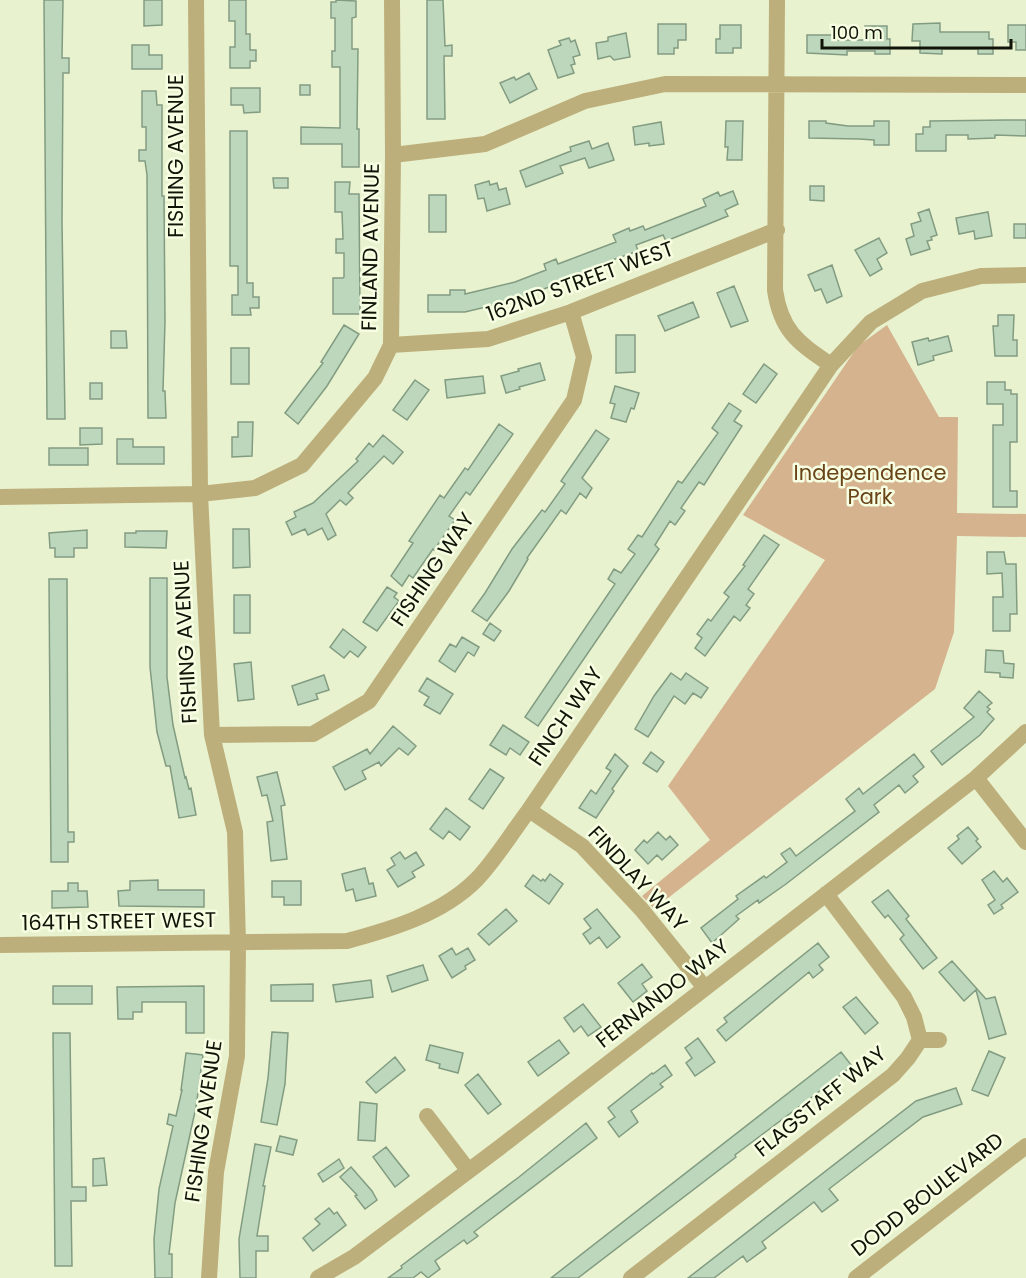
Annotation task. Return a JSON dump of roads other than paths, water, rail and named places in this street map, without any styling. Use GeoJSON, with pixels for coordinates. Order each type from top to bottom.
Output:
{"type":"FeatureCollection","features":[{"type":"Feature","properties":{"kind":"street","name":"FISHING AVENUE"},"geometry":{"type":"LineString","coordinates":[[196,0],[200,494],[212,735],[235,832],[238,943],[237,1056],[216,1172],[209,1278]]}},
{"type":"Feature","properties":{"kind":"street","name":"FINLAND AVENUE"},"geometry":{"type":"LineString","coordinates":[[0,497],[200,494],[255,489],[302,465],[375,378],[391,345],[392,0]]}},
{"type":"Feature","properties":{"kind":"street"},"geometry":{"type":"LineString","coordinates":[[777,0],[775,290],[782,321],[790,333],[802,345],[831,365],[871,322],[922,291],[981,276],[1026,275]]}},
{"type":"Feature","properties":{"kind":"street"},"geometry":{"type":"LineString","coordinates":[[393,155],[485,144],[585,101],[665,84],[1026,85]]}},
{"type":"Feature","properties":{"kind":"street","name":"162ND STREET WEST"},"geometry":{"type":"LineString","coordinates":[[391,345],[488,339],[571,312],[777,230]]}},
{"type":"Feature","properties":{"kind":"street","name":"FISHING WAY"},"geometry":{"type":"LineString","coordinates":[[212,735],[313,734],[369,701],[574,400],[584,357],[571,312]]}},
{"type":"Feature","properties":{"kind":"street","name":"FINCH WAY"},"geometry":{"type":"LineString","coordinates":[[238,943],[348,941],[385,931],[447,904],[477,880],[529,810],[831,365]]}},
{"type":"Feature","properties":{"kind":"street","name":"FERNANDO WAY"},"geometry":{"type":"LineString","coordinates":[[318,1278],[354,1257],[705,988],[976,778],[1026,732]]}},
{"type":"Feature","properties":{"kind":"street"},"geometry":{"type":"LineString","coordinates":[[976,778],[1026,843]]}},
{"type":"Feature","properties":{"kind":"street","name":"FINDLAY WAY"},"geometry":{"type":"LineString","coordinates":[[529,810],[582,846],[642,910],[705,988]]}},
{"type":"Feature","properties":{"kind":"street"},"geometry":{"type":"LineString","coordinates":[[826,894],[904,997],[914,1017],[920,1040],[939,1040]]}},
{"type":"Feature","properties":{"kind":"street","name":"164TH STREET WEST"},"geometry":{"type":"LineString","coordinates":[[0,945],[238,943]]}},
{"type":"Feature","properties":{"kind":"street","name":"FLAGSTAFF WAY"},"geometry":{"type":"LineString","coordinates":[[637,1276],[893,1075],[909,1059],[920,1040]]}},
{"type":"Feature","properties":{"kind":"street"},"geometry":{"type":"LineString","coordinates":[[427,1116],[468,1170]]}},
{"type":"Feature","properties":{"kind":"street","name":"DODD BOULEVARD"},"geometry":{"type":"LineString","coordinates":[[856,1278],[1026,1146]]}},
{"type":"Feature","properties":{"kind":"park label","name":"Independence Park"},"geometry":{"type":"Point","coordinates":[870,484]}}]}
